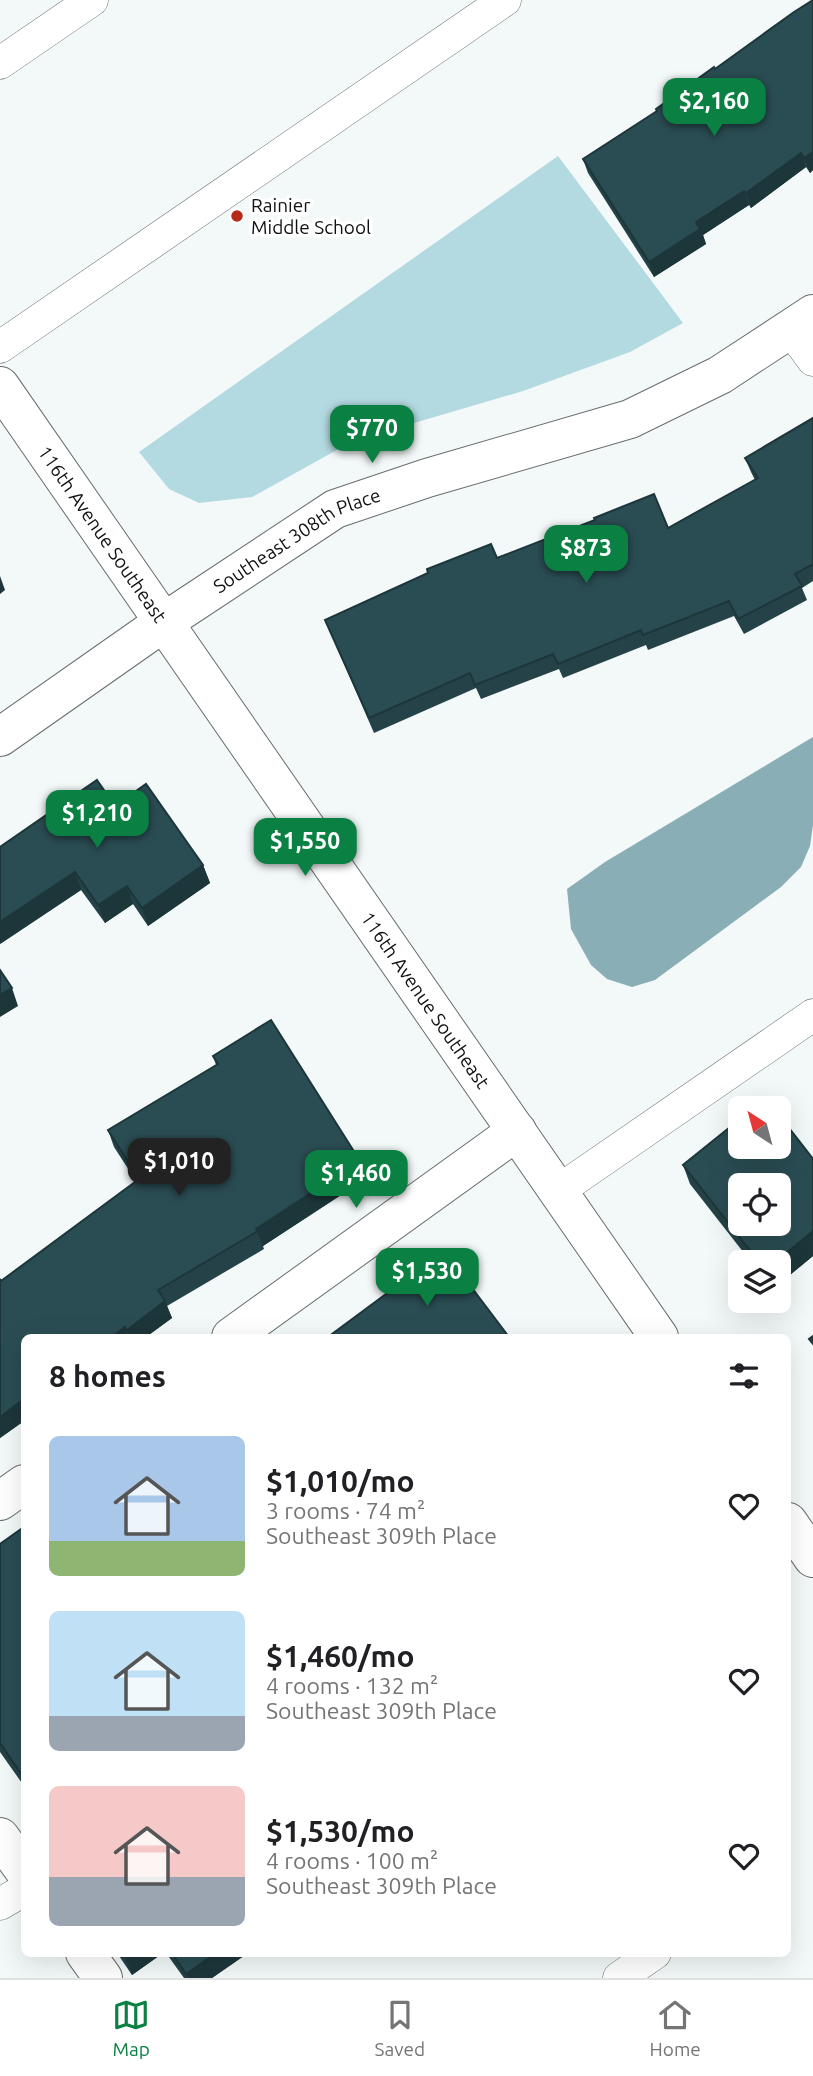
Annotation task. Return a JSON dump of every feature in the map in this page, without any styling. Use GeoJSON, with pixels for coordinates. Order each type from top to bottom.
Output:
{"type":"FeatureCollection","features":[{"type":"Feature","properties":{"kind":"street","name":"Southeast 308th Place"},"geometry":{"type":"LineString","coordinates":[[0,737],[163,622],[335,509],[427,478],[630,419],[720,376],[802,322]]}},
{"type":"Feature","properties":{"kind":"street","name":"116th Avenue Southeast"},"geometry":{"type":"LineString","coordinates":[[0,386],[657,1334]]}},
{"type":"Feature","properties":{"kind":"street"},"geometry":{"type":"LineString","coordinates":[[234,1334],[517,1131]]}},
{"type":"Feature","properties":{"kind":"street"},"geometry":{"type":"LineString","coordinates":[[0,1501],[21,1486]]}},
{"type":"Feature","properties":{"kind":"street"},"geometry":{"type":"LineString","coordinates":[[791,1526],[813,1558]]}},
{"type":"Feature","properties":{"kind":"street"},"geometry":{"type":"LineString","coordinates":[[0,1837],[21,1866]]}},
{"type":"Feature","properties":{"kind":"street"},"geometry":{"type":"LineString","coordinates":[[88,1957],[103,1978]]}},
{"type":"Feature","properties":{"kind":"lane"},"geometry":{"type":"LineString","coordinates":[[0,63],[92,0]]}},
{"type":"Feature","properties":{"kind":"lane"},"geometry":{"type":"LineString","coordinates":[[0,347],[505,0]]}},
{"type":"Feature","properties":{"kind":"lane"},"geometry":{"type":"LineString","coordinates":[[802,322],[813,360]]}},
{"type":"Feature","properties":{"kind":"lane"},"geometry":{"type":"LineString","coordinates":[[558,1191],[813,1015]]}},
{"type":"Feature","properties":{"kind":"lane"},"geometry":{"type":"LineString","coordinates":[[0,1904],[21,1892]]}},
{"type":"Feature","properties":{"kind":"lane"},"geometry":{"type":"LineString","coordinates":[[619,1978],[649,1957]]}},
{"type":"Feature","properties":{"kind":"shaded area"},"geometry":{"type":"Polygon","coordinates":[[[558,156],[683,323],[630,352],[523,391],[353,441],[252,497],[199,503],[169,489],[139,452],[558,156]]]}},
{"type":"Feature","properties":{"kind":"shaded area"},"geometry":{"type":"Polygon","coordinates":[[[813,737],[813,825],[810,846],[801,867],[781,887],[655,980],[632,987],[607,979],[591,965],[571,929],[567,889],[605,862],[813,737]]]}},
{"type":"Feature","properties":{"kind":"building"},"geometry":{"type":"Polygon","coordinates":[[[813,0],[813,152],[804,158],[801,153],[746,193],[744,191],[696,222],[700,229],[649,262],[583,159],[657,111],[656,109],[714,67],[715,69],[813,0]]]}},
{"type":"Feature","properties":{"kind":"building"},"geometry":{"type":"Polygon","coordinates":[[[813,418],[813,564],[795,574],[802,586],[738,619],[729,601],[643,635],[641,630],[558,664],[553,654],[475,685],[470,673],[369,718],[325,620],[428,573],[427,569],[491,544],[497,558],[654,494],[668,528],[758,478],[745,458],[813,418]]]}},
{"type":"Feature","properties":{"kind":"building"},"geometry":{"type":"Polygon","coordinates":[[[97,780],[115,806],[146,784],[203,865],[142,908],[127,886],[98,905],[75,872],[0,922],[0,847],[97,780]]]}},
{"type":"Feature","properties":{"kind":"building"},"geometry":{"type":"Polygon","coordinates":[[[0,970],[12,988],[0,995],[0,970]]]}},
{"type":"Feature","properties":{"kind":"building"},"geometry":{"type":"Polygon","coordinates":[[[271,1020],[360,1161],[256,1229],[258,1231],[158,1290],[165,1301],[127,1330],[125,1327],[116,1334],[21,1334],[21,1401],[0,1417],[0,1279],[1,1281],[139,1179],[108,1130],[218,1064],[213,1056],[271,1020]]]}},
{"type":"Feature","properties":{"kind":"building"},"geometry":{"type":"Polygon","coordinates":[[[728,1129],[728,1159],[791,1159],[791,1131],[813,1159],[813,1231],[790,1250],[750,1250],[739,1236],[791,1236],[791,1173],[728,1173],[728,1222],[683,1165],[728,1129]]]}},
{"type":"Feature","properties":{"kind":"building"},"geometry":{"type":"Polygon","coordinates":[[[444,1251],[507,1334],[332,1334],[444,1251]]]}},
{"type":"Feature","properties":{"kind":"building"},"geometry":{"type":"Polygon","coordinates":[[[21,1529],[21,1774],[0,1743],[0,1544],[21,1529]]]}},
{"type":"Feature","properties":{"kind":"building"},"geometry":{"type":"Polygon","coordinates":[[[175,1957],[210,1957],[186,1974],[175,1957]]]}},
{"type":"Feature","properties":{"kind":"place","name":"Rainier Middle School"},"geometry":{"type":"Point","coordinates":[237,216]}}]}
